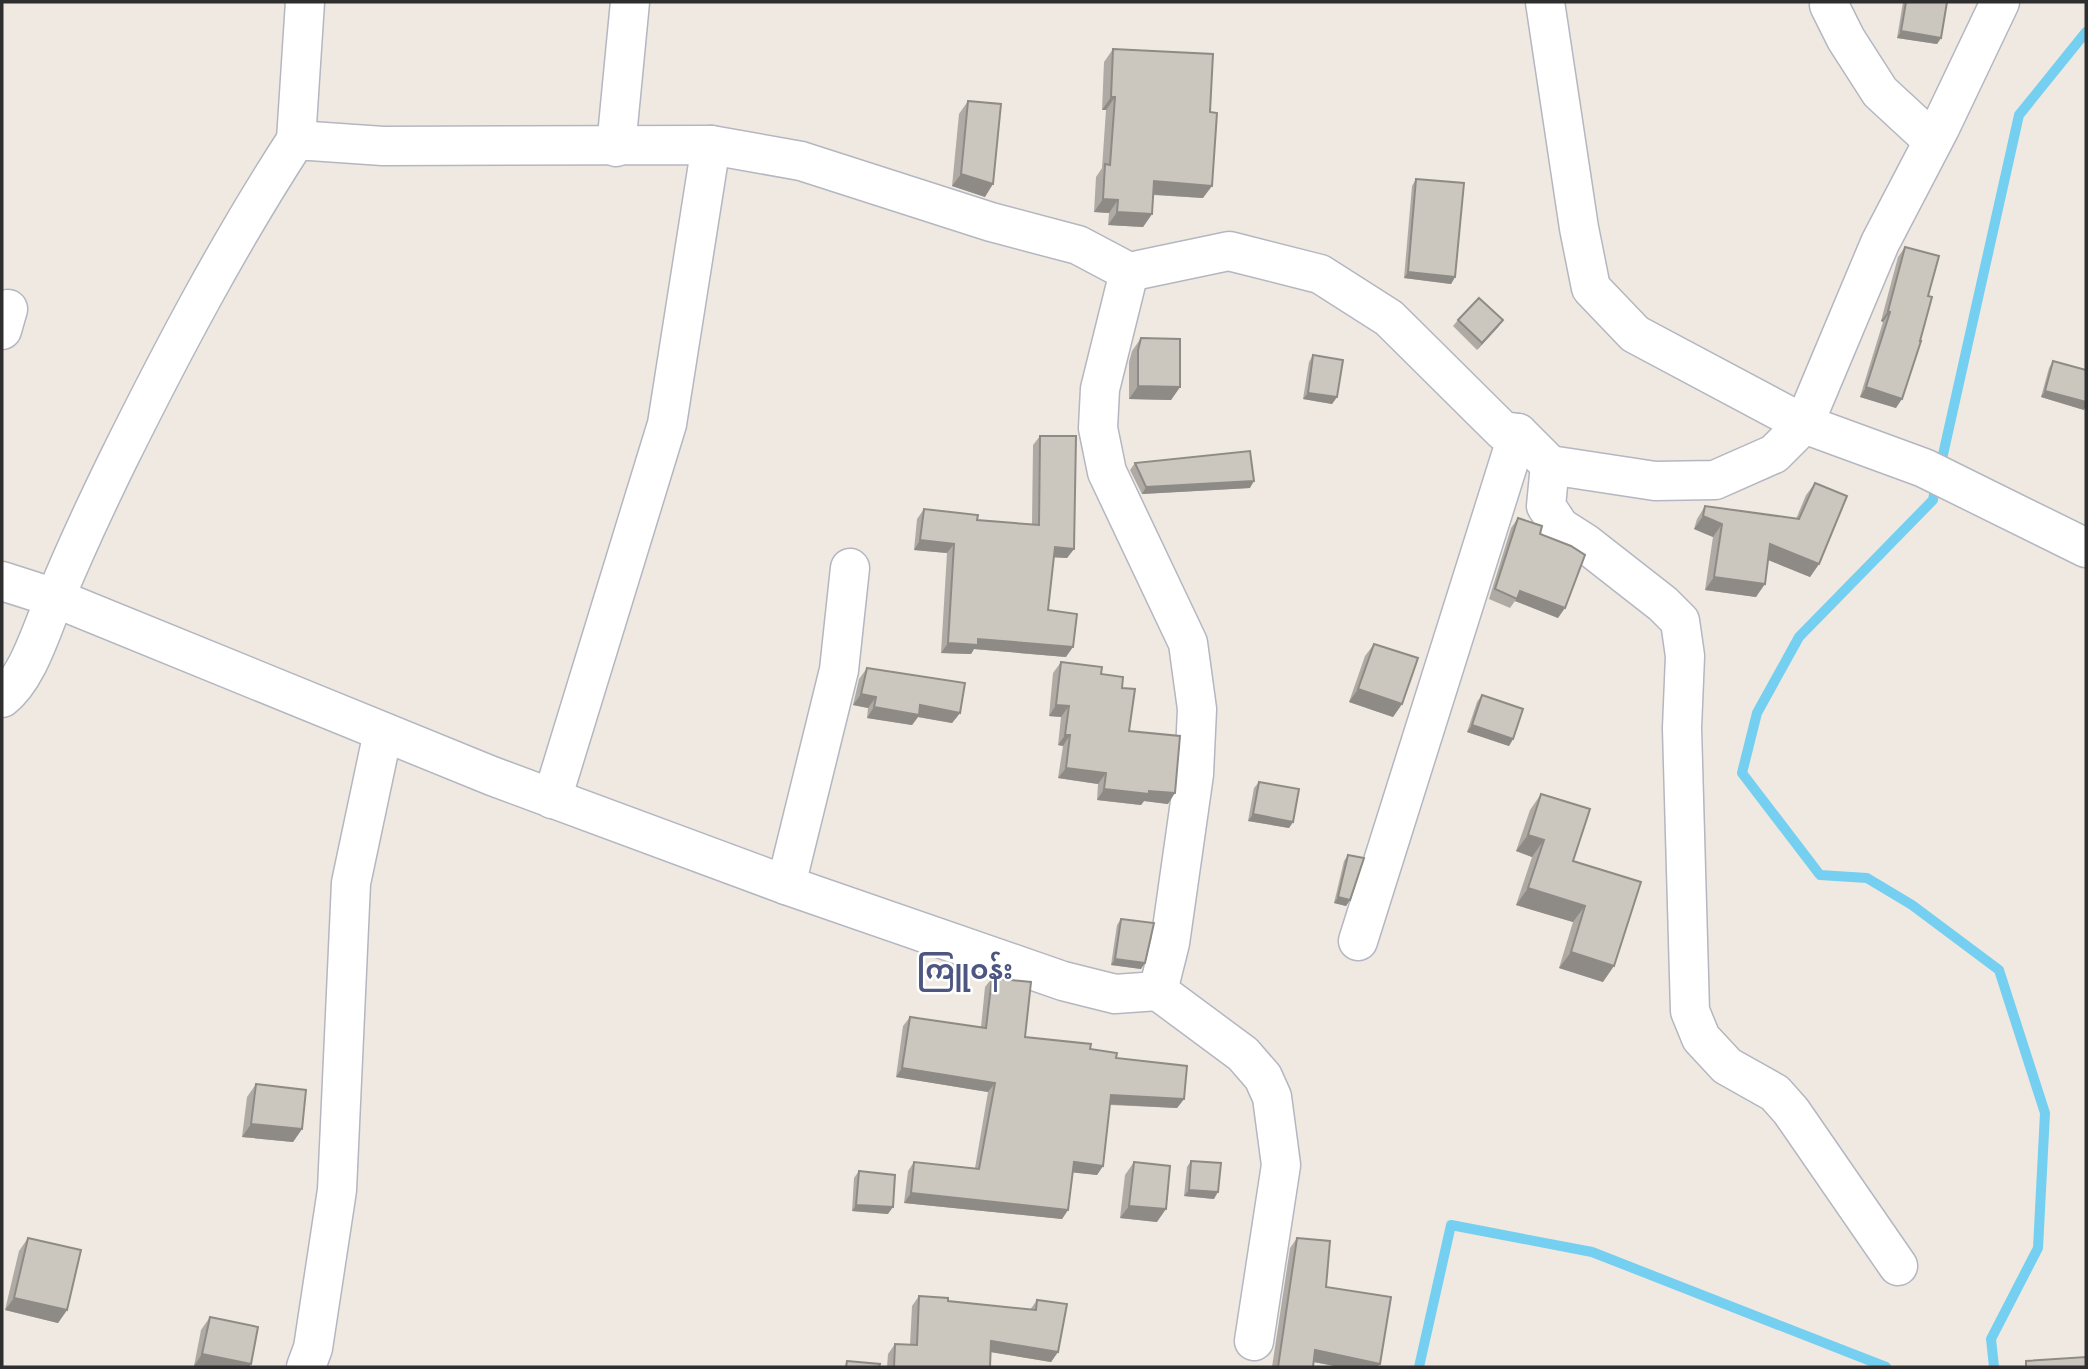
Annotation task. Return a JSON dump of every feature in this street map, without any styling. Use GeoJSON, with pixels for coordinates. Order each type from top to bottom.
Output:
{"type":"FeatureCollection","features":[{"type":"Feature","properties":{"kind":"street"},"geometry":{"type":"LineString","coordinates":[[2,698],[11,691],[40,639],[55,598],[117,461],[223,256],[296,140],[304,2]]}},
{"type":"Feature","properties":{"kind":"street"},"geometry":{"type":"LineString","coordinates":[[615,147],[630,2]]}},
{"type":"Feature","properties":{"kind":"street"},"geometry":{"type":"LineString","coordinates":[[1545,2],[1579,228],[1591,288],[1635,334],[1804,424],[1924,468],[2086,548]]}},
{"type":"Feature","properties":{"kind":"street"},"geometry":{"type":"LineString","coordinates":[[296,140],[383,146],[711,145],[801,161],[991,222],[1078,245],[1129,272],[1229,251],[1320,274],[1389,318],[1503,431],[1518,433],[1550,465],[1656,481],[1715,480],[1774,454],[1804,424],[1880,243],[2000,2]]}},
{"type":"Feature","properties":{"kind":"street"},"geometry":{"type":"LineString","coordinates":[[1829,5],[1846,39],[1881,92],[1933,141]]}},
{"type":"Feature","properties":{"kind":"street"},"geometry":{"type":"LineString","coordinates":[[552,800],[667,424],[711,145]]}},
{"type":"Feature","properties":{"kind":"street"},"geometry":{"type":"LineString","coordinates":[[1129,272],[1100,389],[1098,428],[1107,472],[1188,643],[1197,709],[1194,774],[1170,943],[1158,991]]}},
{"type":"Feature","properties":{"kind":"street"},"geometry":{"type":"LineString","coordinates":[[1358,941],[1518,433]]}},
{"type":"Feature","properties":{"kind":"street"},"geometry":{"type":"LineString","coordinates":[[1550,465],[1546,506],[1560,527],[1595,550],[1663,604],[1680,621],[1685,656],[1682,728],[1689,998],[1690,1011],[1701,1038],[1727,1066],[1775,1093],[1791,1111],[1898,1266]]}},
{"type":"Feature","properties":{"kind":"street"},"geometry":{"type":"LineString","coordinates":[[786,885],[839,670],[850,568]]}},
{"type":"Feature","properties":{"kind":"street"},"geometry":{"type":"LineString","coordinates":[[2,581],[55,598],[552,800],[786,885],[1063,981],[1115,994],[1158,991],[1242,1054],[1263,1077],[1272,1097],[1282,1165],[1254,1341]]}},
{"type":"Feature","properties":{"kind":"street"},"geometry":{"type":"LineString","coordinates":[[306,1367],[313,1348],[337,1191],[351,883],[383,732]]}},
{"type":"Feature","properties":{"kind":"building"},"geometry":{"type":"Polygon","coordinates":[[[1906,2],[1947,2],[1941,38],[1901,31],[1906,2]]]}},
{"type":"Feature","properties":{"kind":"building"},"geometry":{"type":"Polygon","coordinates":[[[1113,49],[1213,54],[1210,112],[1217,113],[1212,186],[1154,181],[1152,214],[1117,212],[1118,200],[1103,199],[1105,164],[1110,165],[1115,97],[1111,97],[1113,49]]]}},
{"type":"Feature","properties":{"kind":"building"},"geometry":{"type":"Polygon","coordinates":[[[968,101],[1001,104],[993,184],[961,174],[968,101]]]}},
{"type":"Feature","properties":{"kind":"building"},"geometry":{"type":"Polygon","coordinates":[[[1416,179],[1464,183],[1455,277],[1408,272],[1416,179]]]}},
{"type":"Feature","properties":{"kind":"building"},"geometry":{"type":"Polygon","coordinates":[[[1905,247],[1939,256],[1928,296],[1932,297],[1921,341],[1902,399],[1866,387],[1890,312],[1888,311],[1905,247]]]}},
{"type":"Feature","properties":{"kind":"building"},"geometry":{"type":"Polygon","coordinates":[[[1479,298],[1503,320],[1482,343],[1458,320],[1479,298]]]}},
{"type":"Feature","properties":{"kind":"building"},"geometry":{"type":"Polygon","coordinates":[[[1141,338],[1180,339],[1180,387],[1138,386],[1138,350],[1141,338]]]}},
{"type":"Feature","properties":{"kind":"building"},"geometry":{"type":"Polygon","coordinates":[[[1313,355],[1343,360],[1337,397],[1308,393],[1313,355]]]}},
{"type":"Feature","properties":{"kind":"building"},"geometry":{"type":"Polygon","coordinates":[[[2053,361],[2086,370],[2086,402],[2045,391],[2053,361]]]}},
{"type":"Feature","properties":{"kind":"building"},"geometry":{"type":"Polygon","coordinates":[[[1040,436],[1076,436],[1074,549],[1055,547],[1048,610],[1077,614],[1073,647],[978,639],[978,645],[948,643],[954,544],[920,540],[924,509],[978,515],[977,520],[1039,525],[1040,436]]]}},
{"type":"Feature","properties":{"kind":"building"},"geometry":{"type":"Polygon","coordinates":[[[1250,451],[1254,481],[1146,487],[1135,463],[1250,451]]]}},
{"type":"Feature","properties":{"kind":"building"},"geometry":{"type":"Polygon","coordinates":[[[1815,483],[1847,496],[1819,564],[1770,544],[1765,584],[1714,577],[1722,524],[1703,516],[1705,506],[1799,519],[1815,483]]]}},
{"type":"Feature","properties":{"kind":"building"},"geometry":{"type":"Polygon","coordinates":[[[1518,518],[1542,526],[1540,534],[1571,546],[1585,555],[1565,608],[1520,591],[1517,599],[1495,589],[1518,518]]]}},
{"type":"Feature","properties":{"kind":"building"},"geometry":{"type":"Polygon","coordinates":[[[1374,644],[1418,658],[1402,704],[1358,689],[1374,644]]]}},
{"type":"Feature","properties":{"kind":"building"},"geometry":{"type":"Polygon","coordinates":[[[1061,662],[1102,667],[1101,674],[1123,677],[1122,688],[1135,689],[1129,731],[1180,736],[1175,793],[1149,791],[1149,794],[1104,789],[1106,773],[1066,768],[1070,735],[1065,735],[1069,706],[1056,705],[1061,662]]]}},
{"type":"Feature","properties":{"kind":"building"},"geometry":{"type":"Polygon","coordinates":[[[867,668],[965,683],[960,713],[920,705],[919,715],[874,707],[876,697],[861,694],[867,668]]]}},
{"type":"Feature","properties":{"kind":"building"},"geometry":{"type":"Polygon","coordinates":[[[1482,695],[1523,709],[1513,739],[1472,725],[1482,695]]]}},
{"type":"Feature","properties":{"kind":"building"},"geometry":{"type":"Polygon","coordinates":[[[1259,782],[1299,789],[1293,822],[1253,814],[1259,782]]]}},
{"type":"Feature","properties":{"kind":"building"},"geometry":{"type":"Polygon","coordinates":[[[1541,794],[1590,809],[1573,861],[1641,882],[1614,966],[1571,952],[1585,906],[1528,888],[1544,840],[1528,835],[1541,794]]]}},
{"type":"Feature","properties":{"kind":"building"},"geometry":{"type":"Polygon","coordinates":[[[1348,855],[1364,858],[1350,900],[1338,897],[1348,855]]]}},
{"type":"Feature","properties":{"kind":"building"},"geometry":{"type":"Polygon","coordinates":[[[1121,919],[1154,923],[1145,963],[1115,959],[1121,919]]]}},
{"type":"Feature","properties":{"kind":"building"},"geometry":{"type":"Polygon","coordinates":[[[992,978],[1031,982],[1025,1037],[1091,1044],[1090,1049],[1117,1053],[1116,1058],[1187,1066],[1184,1099],[1111,1095],[1103,1166],[1074,1162],[1068,1210],[911,1193],[914,1162],[979,1169],[995,1083],[902,1068],[910,1017],[986,1028],[992,978]]]}},
{"type":"Feature","properties":{"kind":"building"},"geometry":{"type":"Polygon","coordinates":[[[256,1084],[306,1090],[302,1129],[251,1124],[256,1084]]]}},
{"type":"Feature","properties":{"kind":"building"},"geometry":{"type":"Polygon","coordinates":[[[1191,1161],[1221,1163],[1218,1192],[1189,1190],[1191,1161]]]}},
{"type":"Feature","properties":{"kind":"building"},"geometry":{"type":"Polygon","coordinates":[[[1134,1162],[1170,1166],[1166,1209],[1129,1206],[1134,1162]]]}},
{"type":"Feature","properties":{"kind":"building"},"geometry":{"type":"Polygon","coordinates":[[[859,1171],[895,1175],[893,1207],[856,1205],[859,1171]]]}},
{"type":"Feature","properties":{"kind":"building"},"geometry":{"type":"Polygon","coordinates":[[[28,1238],[81,1250],[67,1310],[14,1298],[28,1238]]]}},
{"type":"Feature","properties":{"kind":"building"},"geometry":{"type":"Polygon","coordinates":[[[1297,1238],[1330,1241],[1326,1287],[1391,1297],[1380,1364],[1315,1350],[1313,1367],[1278,1367],[1297,1238]]]}},
{"type":"Feature","properties":{"kind":"building"},"geometry":{"type":"Polygon","coordinates":[[[919,1296],[1036,1310],[1037,1300],[1067,1304],[1058,1352],[991,1341],[990,1367],[894,1367],[895,1344],[917,1345],[919,1296]]]}},
{"type":"Feature","properties":{"kind":"building"},"geometry":{"type":"Polygon","coordinates":[[[210,1317],[258,1327],[251,1364],[202,1354],[210,1317]]]}},
{"type":"Feature","properties":{"kind":"building"},"geometry":{"type":"Polygon","coordinates":[[[2086,1357],[2086,1367],[2026,1367],[2026,1361],[2086,1357]]]}},
{"type":"Feature","properties":{"kind":"building"},"geometry":{"type":"Polygon","coordinates":[[[847,1361],[880,1364],[879,1367],[846,1367],[847,1361]]]}},
{"type":"Feature","properties":{"kind":"waterway"},"geometry":{"type":"LineString","coordinates":[[1940,468],[2019,115],[2086,32]]}},
{"type":"Feature","properties":{"kind":"waterway"},"geometry":{"type":"LineString","coordinates":[[1936,483],[1933,500],[1799,637],[1757,713],[1742,773],[1820,875],[1867,878],[1912,905],[1999,970],[2045,1113],[2038,1248],[1991,1339],[1994,1367]]}},
{"type":"Feature","properties":{"kind":"waterway"},"geometry":{"type":"LineString","coordinates":[[1419,1367],[1451,1225],[1592,1252],[1886,1367]]}},
{"type":"Feature","properties":{"kind":"district","name":"ကြူဝန်း"},"geometry":{"type":"Point","coordinates":[965,970]}}]}
